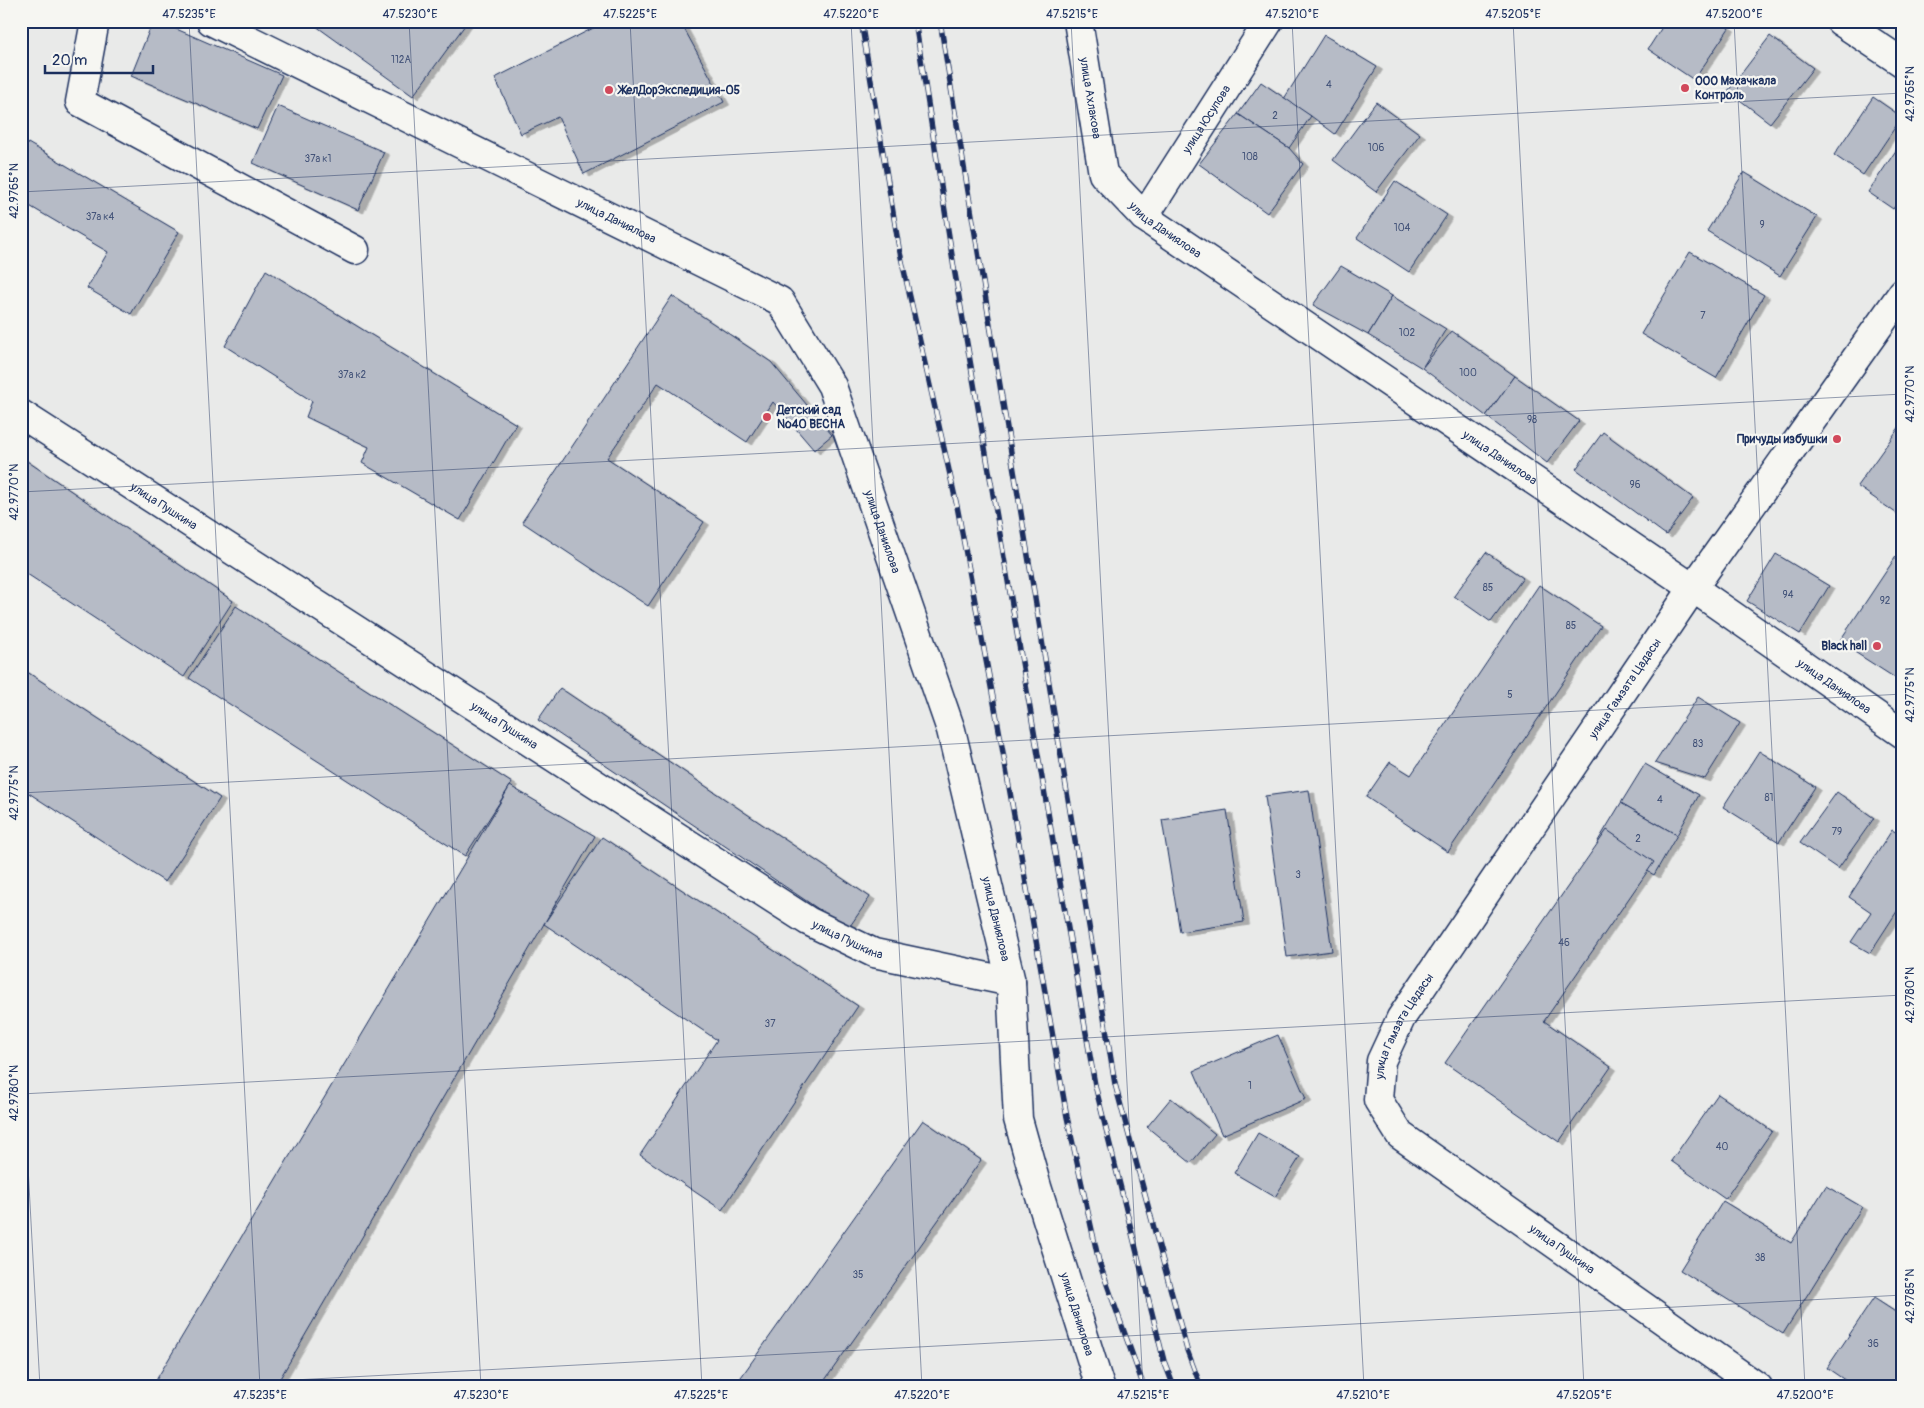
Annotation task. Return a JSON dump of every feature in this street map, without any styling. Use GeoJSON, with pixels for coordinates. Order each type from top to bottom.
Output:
{"type":"FeatureCollection","features":[{"type":"Feature","properties":{"kind":"street"},"geometry":{"type":"LineString","coordinates":[[96,21],[80,102],[355,250]]}},
{"type":"Feature","properties":{"kind":"street","name":"улица Даниялова"},"geometry":{"type":"LineString","coordinates":[[211,21],[780,301],[832,386],[947,720],[1011,982],[1018,1119],[1037,1187],[1100,1387]]}},
{"type":"Feature","properties":{"kind":"street","name":"улица Ахлакова"},"geometry":{"type":"LineString","coordinates":[[1078,21],[1103,174]]}},
{"type":"Feature","properties":{"kind":"street","name":"улица Юсупова"},"geometry":{"type":"LineString","coordinates":[[1144,216],[1269,21]]}},
{"type":"Feature","properties":{"kind":"street"},"geometry":{"type":"LineString","coordinates":[[1840,21],[1903,63]]}},
{"type":"Feature","properties":{"kind":"street","name":"улица Даниялова"},"geometry":{"type":"LineString","coordinates":[[1103,174],[1144,216],[1693,588],[1903,734]]}},
{"type":"Feature","properties":{"kind":"street","name":"улица Гамзата Цадасы"},"geometry":{"type":"LineString","coordinates":[[1378,1100],[1381,1061],[1401,1018],[1693,588],[1903,292]]}},
{"type":"Feature","properties":{"kind":"street","name":"улица Пушкина"},"geometry":{"type":"LineString","coordinates":[[21,414],[808,921],[874,953],[1011,982]]}},
{"type":"Feature","properties":{"kind":"street","name":"улица Пушкина"},"geometry":{"type":"LineString","coordinates":[[1378,1100],[1400,1135],[1758,1387]]}},
{"type":"Feature","properties":{"kind":"building"},"geometry":{"type":"Polygon","coordinates":[[[153,21],[158,21],[282,75],[257,129],[131,76],[153,21]]]}},
{"type":"Feature","properties":{"kind":"building"},"geometry":{"type":"Polygon","coordinates":[[[309,21],[468,21],[413,96],[309,21]]]}},
{"type":"Feature","properties":{"kind":"building","name":"ЖелДорЭкспедиция-05"},"geometry":{"type":"Polygon","coordinates":[[[607,21],[680,21],[724,102],[584,174],[558,117],[521,134],[495,78],[607,21]]]}},
{"type":"Feature","properties":{"kind":"building"},"geometry":{"type":"Polygon","coordinates":[[[1666,21],[1718,21],[1729,28],[1694,80],[1648,49],[1666,21]]]}},
{"type":"Feature","properties":{"kind":"building"},"geometry":{"type":"Polygon","coordinates":[[[1324,35],[1377,67],[1335,134],[1311,116],[1282,102],[1324,35]]]}},
{"type":"Feature","properties":{"kind":"building"},"geometry":{"type":"Polygon","coordinates":[[[1770,36],[1813,68],[1770,123],[1728,91],[1770,36]]]}},
{"type":"Feature","properties":{"kind":"building"},"geometry":{"type":"Polygon","coordinates":[[[1261,82],[1311,116],[1289,148],[1238,114],[1261,82]]]}},
{"type":"Feature","properties":{"kind":"building"},"geometry":{"type":"Polygon","coordinates":[[[1873,97],[1902,117],[1863,175],[1834,155],[1873,97]]]}},
{"type":"Feature","properties":{"kind":"building"},"geometry":{"type":"Polygon","coordinates":[[[1376,102],[1420,134],[1376,192],[1333,160],[1376,102]]]}},
{"type":"Feature","properties":{"kind":"building"},"geometry":{"type":"Polygon","coordinates":[[[278,106],[384,152],[358,210],[253,163],[278,106]]]}},
{"type":"Feature","properties":{"kind":"building"},"geometry":{"type":"Polygon","coordinates":[[[1238,114],[1289,148],[1303,164],[1267,213],[1199,164],[1238,114]]]}},
{"type":"Feature","properties":{"kind":"building"},"geometry":{"type":"Polygon","coordinates":[[[1903,140],[1903,195],[1893,209],[1868,192],[1903,140]]]}},
{"type":"Feature","properties":{"kind":"building"},"geometry":{"type":"Polygon","coordinates":[[[28,143],[179,232],[131,314],[87,288],[108,252],[21,201],[21,154],[28,143]]]}},
{"type":"Feature","properties":{"kind":"building"},"geometry":{"type":"Polygon","coordinates":[[[1744,172],[1817,217],[1780,276],[1707,231],[1744,172]]]}},
{"type":"Feature","properties":{"kind":"building"},"geometry":{"type":"Polygon","coordinates":[[[1395,181],[1447,215],[1409,272],[1357,238],[1395,181]]]}},
{"type":"Feature","properties":{"kind":"building"},"geometry":{"type":"Polygon","coordinates":[[[1690,252],[1764,295],[1716,378],[1641,334],[1690,252]]]}},
{"type":"Feature","properties":{"kind":"building"},"geometry":{"type":"Polygon","coordinates":[[[1341,266],[1392,296],[1368,335],[1313,305],[1341,266]]]}},
{"type":"Feature","properties":{"kind":"building"},"geometry":{"type":"Polygon","coordinates":[[[266,270],[516,424],[460,520],[362,463],[369,447],[306,417],[312,401],[225,346],[266,270]]]}},
{"type":"Feature","properties":{"kind":"building"},"geometry":{"type":"Polygon","coordinates":[[[672,296],[771,362],[832,435],[814,450],[773,402],[747,442],[658,383],[607,458],[704,522],[648,606],[522,522],[672,296]]]}},
{"type":"Feature","properties":{"kind":"building"},"geometry":{"type":"Polygon","coordinates":[[[1392,296],[1446,329],[1422,368],[1368,335],[1392,296]]]}},
{"type":"Feature","properties":{"kind":"building"},"geometry":{"type":"Polygon","coordinates":[[[1452,331],[1515,376],[1486,416],[1422,368],[1452,331]]]}},
{"type":"Feature","properties":{"kind":"building"},"geometry":{"type":"Polygon","coordinates":[[[1515,376],[1579,421],[1547,463],[1486,416],[1515,376]]]}},
{"type":"Feature","properties":{"kind":"building"},"geometry":{"type":"Polygon","coordinates":[[[1903,422],[1903,518],[1857,486],[1903,422]]]}},
{"type":"Feature","properties":{"kind":"building"},"geometry":{"type":"Polygon","coordinates":[[[1603,432],[1693,498],[1666,535],[1576,469],[1603,432]]]}},
{"type":"Feature","properties":{"kind":"building"},"geometry":{"type":"Polygon","coordinates":[[[21,457],[233,601],[184,677],[21,570],[21,457]]]}},
{"type":"Feature","properties":{"kind":"building"},"geometry":{"type":"Polygon","coordinates":[[[1486,552],[1523,578],[1491,622],[1454,596],[1486,552]]]}},
{"type":"Feature","properties":{"kind":"building"},"geometry":{"type":"Polygon","coordinates":[[[1776,554],[1829,586],[1800,634],[1747,601],[1776,554]]]}},
{"type":"Feature","properties":{"kind":"building"},"geometry":{"type":"Polygon","coordinates":[[[1897,555],[1903,558],[1903,683],[1839,642],[1897,555]]]}},
{"type":"Feature","properties":{"kind":"building"},"geometry":{"type":"Polygon","coordinates":[[[1539,585],[1601,626],[1448,852],[1366,797],[1390,762],[1411,775],[1539,585]]]}},
{"type":"Feature","properties":{"kind":"building"},"geometry":{"type":"Polygon","coordinates":[[[236,606],[512,783],[465,856],[189,678],[236,606]]]}},
{"type":"Feature","properties":{"kind":"building"},"geometry":{"type":"Polygon","coordinates":[[[21,668],[220,798],[165,882],[21,788],[21,668]]]}},
{"type":"Feature","properties":{"kind":"building"},"geometry":{"type":"Polygon","coordinates":[[[560,688],[870,897],[848,929],[538,720],[560,688]]]}},
{"type":"Feature","properties":{"kind":"building"},"geometry":{"type":"Polygon","coordinates":[[[1698,697],[1740,723],[1705,779],[1655,763],[1698,697]]]}},
{"type":"Feature","properties":{"kind":"building"},"geometry":{"type":"Polygon","coordinates":[[[1759,751],[1815,787],[1779,842],[1723,807],[1759,751]]]}},
{"type":"Feature","properties":{"kind":"building"},"geometry":{"type":"Polygon","coordinates":[[[1645,764],[1699,795],[1677,835],[1621,803],[1645,764]]]}},
{"type":"Feature","properties":{"kind":"building"},"geometry":{"type":"Polygon","coordinates":[[[510,786],[595,836],[275,1387],[152,1387],[510,786]]]}},
{"type":"Feature","properties":{"kind":"building"},"geometry":{"type":"Polygon","coordinates":[[[1309,790],[1332,951],[1287,957],[1265,796],[1309,790]]]}},
{"type":"Feature","properties":{"kind":"building"},"geometry":{"type":"Polygon","coordinates":[[[1837,792],[1874,818],[1838,869],[1800,843],[1837,792]]]}},
{"type":"Feature","properties":{"kind":"building"},"geometry":{"type":"Polygon","coordinates":[[[1621,803],[1677,835],[1654,875],[1598,841],[1621,803]]]}},
{"type":"Feature","properties":{"kind":"building"},"geometry":{"type":"Polygon","coordinates":[[[1227,810],[1244,922],[1180,932],[1162,820],[1227,810]]]}},
{"type":"Feature","properties":{"kind":"building"},"geometry":{"type":"Polygon","coordinates":[[[1607,830],[1654,862],[1544,1021],[1611,1067],[1559,1142],[1445,1063],[1607,830]]]}},
{"type":"Feature","properties":{"kind":"building"},"geometry":{"type":"Polygon","coordinates":[[[1892,830],[1903,836],[1903,902],[1870,953],[1851,942],[1871,912],[1849,897],[1892,830]]]}},
{"type":"Feature","properties":{"kind":"building"},"geometry":{"type":"Polygon","coordinates":[[[602,837],[858,1006],[722,1210],[640,1155],[717,1040],[544,924],[602,837]]]}},
{"type":"Feature","properties":{"kind":"building"},"geometry":{"type":"Polygon","coordinates":[[[1278,1035],[1306,1099],[1222,1135],[1194,1071],[1278,1035]]]}},
{"type":"Feature","properties":{"kind":"building"},"geometry":{"type":"Polygon","coordinates":[[[1718,1094],[1772,1131],[1725,1199],[1671,1161],[1718,1094]]]}},
{"type":"Feature","properties":{"kind":"building"},"geometry":{"type":"Polygon","coordinates":[[[1171,1098],[1215,1134],[1191,1163],[1147,1127],[1171,1098]]]}},
{"type":"Feature","properties":{"kind":"building"},"geometry":{"type":"Polygon","coordinates":[[[923,1120],[981,1160],[820,1387],[734,1387],[923,1120]]]}},
{"type":"Feature","properties":{"kind":"building"},"geometry":{"type":"Polygon","coordinates":[[[1258,1133],[1300,1157],[1275,1197],[1234,1173],[1258,1133]]]}},
{"type":"Feature","properties":{"kind":"building"},"geometry":{"type":"Polygon","coordinates":[[[1826,1186],[1862,1207],[1783,1334],[1680,1270],[1723,1201],[1791,1243],[1826,1186]]]}},
{"type":"Feature","properties":{"kind":"building"},"geometry":{"type":"Polygon","coordinates":[[[1874,1298],[1903,1317],[1903,1387],[1855,1387],[1827,1368],[1874,1298]]]}},
{"type":"Feature","properties":{"kind":"railway"},"geometry":{"type":"LineString","coordinates":[[861,21],[899,248],[957,506],[998,724],[1067,1117],[1099,1262],[1144,1387]]}},
{"type":"Feature","properties":{"kind":"railway"},"geometry":{"type":"LineString","coordinates":[[915,21],[954,268],[1095,1085],[1164,1361],[1174,1387]]}},
{"type":"Feature","properties":{"kind":"railway"},"geometry":{"type":"LineString","coordinates":[[940,21],[1115,1084],[1187,1350],[1201,1387]]}},
{"type":"Feature","properties":{"kind":"place","name":"ООО Махачкала Контроль"},"geometry":{"type":"Point","coordinates":[1685,88]}},
{"type":"Feature","properties":{"kind":"place","name":"ЖелДорЭкспедиция-05"},"geometry":{"type":"Point","coordinates":[609,90]}},
{"type":"Feature","properties":{"kind":"place","name":"Детский сад №40 ВЕСНА"},"geometry":{"type":"Point","coordinates":[767,417]}},
{"type":"Feature","properties":{"kind":"place","name":"Причуды избушки"},"geometry":{"type":"Point","coordinates":[1837,439]}},
{"type":"Feature","properties":{"kind":"place","name":"Black hall"},"geometry":{"type":"Point","coordinates":[1877,646]}}]}
